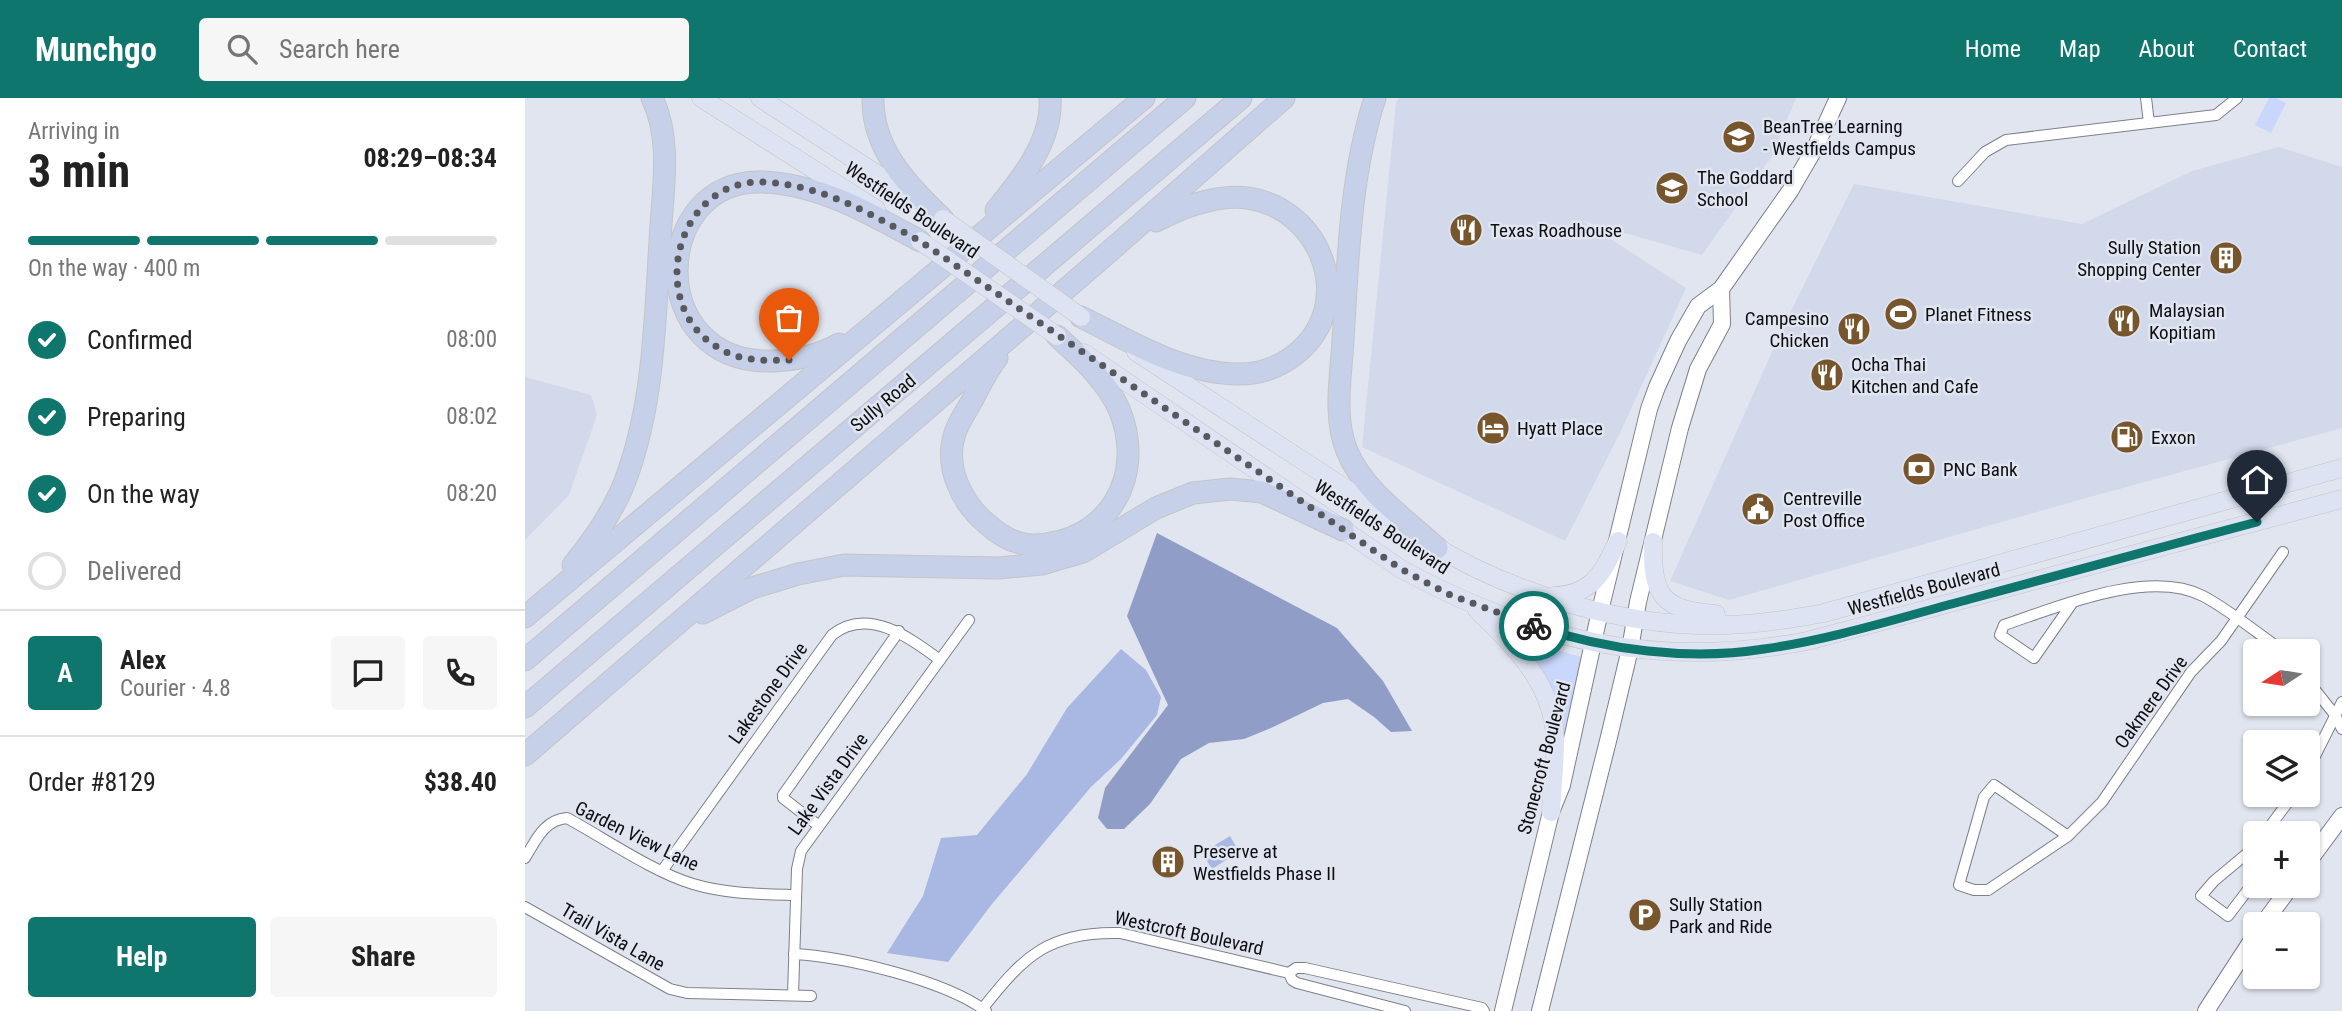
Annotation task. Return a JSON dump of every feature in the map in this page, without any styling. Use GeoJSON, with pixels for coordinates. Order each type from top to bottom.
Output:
{"type":"FeatureCollection","features":[{"type":"Feature","properties":{"kind":"highway"},"geometry":{"type":"LineString","coordinates":[[525,616],[570,569],[608,517],[628,474],[643,425],[656,307],[665,155],[661,119],[652,98]]}},
{"type":"Feature","properties":{"kind":"highway"},"geometry":{"type":"LineString","coordinates":[[873,98],[876,124],[893,166],[907,184],[943,219]]}},
{"type":"Feature","properties":{"kind":"highway"},"geometry":{"type":"LineString","coordinates":[[968,244],[1007,197],[1036,153],[1049,118],[1050,98]]}},
{"type":"Feature","properties":{"kind":"highway"},"geometry":{"type":"LineString","coordinates":[[525,616],[1144,98]]}},
{"type":"Feature","properties":{"kind":"highway","name":"Sully Road"},"geometry":{"type":"LineString","coordinates":[[525,660],[1185,98]]}},
{"type":"Feature","properties":{"kind":"highway","name":"Sully Road"},"geometry":{"type":"LineString","coordinates":[[525,707],[1241,98]]}},
{"type":"Feature","properties":{"kind":"highway"},"geometry":{"type":"LineString","coordinates":[[525,755],[1103,258],[1284,98]]}},
{"type":"Feature","properties":{"kind":"highway"},"geometry":{"type":"LineString","coordinates":[[1375,98],[1359,164],[1348,258],[1340,421],[1347,453],[1356,468],[1375,492],[1437,548]]}},
{"type":"Feature","properties":{"kind":"highway"},"geometry":{"type":"LineString","coordinates":[[882,317],[848,340],[814,355],[789,360],[762,361],[731,354],[705,339],[686,314],[678,289],[677,265],[681,240],[693,217],[717,194],[742,184],[761,182],[792,186],[853,205],[920,241]]}},
{"type":"Feature","properties":{"kind":"highway"},"geometry":{"type":"LineString","coordinates":[[1081,317],[1182,364],[1237,374],[1263,372],[1286,362],[1309,343],[1323,320],[1328,290],[1322,257],[1308,232],[1292,216],[1270,204],[1246,198],[1216,199],[1191,205],[1158,220],[1103,258]]}},
{"type":"Feature","properties":{"kind":"highway"},"geometry":{"type":"LineString","coordinates":[[1018,331],[988,370],[955,433],[952,456],[958,489],[975,513],[992,528],[1015,542],[1032,545],[1055,542],[1084,531],[1100,521],[1110,510],[1124,484],[1129,460],[1127,437],[1118,407],[1095,372],[1057,335]]}},
{"type":"Feature","properties":{"kind":"highway"},"geometry":{"type":"LineString","coordinates":[[653,644],[727,600],[752,588],[798,574],[844,565],[998,568],[1042,564],[1083,552],[1156,508],[1193,493],[1230,489],[1262,492],[1343,530]]}},
{"type":"Feature","properties":{"kind":"main road","name":"Westfields Boulevard"},"geometry":{"type":"LineString","coordinates":[[701,98],[873,206],[920,241],[1401,569],[1469,603],[1547,631],[1594,643],[1655,652],[1724,653],[1762,650],[1807,641],[2342,499]]}},
{"type":"Feature","properties":{"kind":"main road","name":"Westfields Boulevard"},"geometry":{"type":"LineString","coordinates":[[760,98],[845,155],[895,184],[1081,317],[1437,548],[1463,562],[1544,596],[1600,611],[1635,618],[1725,626],[1824,613],[2342,468]]}},
{"type":"Feature","properties":{"kind":"main road","name":"Stonecroft Boulevard"},"geometry":{"type":"LineString","coordinates":[[1503,1011],[1551,812],[1562,785],[1600,611],[1649,409],[1657,387],[1698,306],[1721,289],[1800,176],[1838,98]]}},
{"type":"Feature","properties":{"kind":"main road"},"geometry":{"type":"LineString","coordinates":[[1540,1011],[1691,391],[1706,353],[1722,324],[1721,289]]}},
{"type":"Feature","properties":{"kind":"main road"},"geometry":{"type":"LineString","coordinates":[[1544,596],[1579,593],[1602,572],[1618,541]]}},
{"type":"Feature","properties":{"kind":"main road"},"geometry":{"type":"LineString","coordinates":[[1653,542],[1654,583],[1673,605],[1697,613],[1733,615],[1776,612],[1792,619]]}},
{"type":"Feature","properties":{"kind":"main road"},"geometry":{"type":"LineString","coordinates":[[1469,603],[1525,659],[1551,712],[1555,739],[1551,812]]}},
{"type":"Feature","properties":{"kind":"main road"},"geometry":{"type":"LineString","coordinates":[[2320,846],[2342,816]]}},
{"type":"Feature","properties":{"kind":"main road"},"geometry":{"type":"LineString","coordinates":[[2206,1011],[2243,954]]}},
{"type":"Feature","properties":{"kind":"street"},"geometry":{"type":"LineString","coordinates":[[2146,98],[2149,123]]}},
{"type":"Feature","properties":{"kind":"street"},"geometry":{"type":"LineString","coordinates":[[1958,181],[1985,152],[2006,140],[2216,115],[2237,98]]}},
{"type":"Feature","properties":{"kind":"street","name":"Oakmere Drive"},"geometry":{"type":"LineString","coordinates":[[2068,836],[1994,785],[1984,797],[1959,885],[1974,890],[1988,890],[2068,836],[2102,803],[2191,672],[2221,641],[2283,552]]}},
{"type":"Feature","properties":{"kind":"street"},"geometry":{"type":"LineString","coordinates":[[2073,602],[2034,658],[2000,635],[2004,625],[2073,602],[2146,586],[2169,587],[2200,595],[2266,639]]}},
{"type":"Feature","properties":{"kind":"street","name":"Lake Vista Drive"},"geometry":{"type":"LineString","coordinates":[[793,995],[795,895],[801,851],[969,620]]}},
{"type":"Feature","properties":{"kind":"street","name":"Lakestone Drive"},"geometry":{"type":"LineString","coordinates":[[662,871],[832,635],[842,627],[852,624],[886,626],[899,631],[940,660]]}},
{"type":"Feature","properties":{"kind":"street"},"geometry":{"type":"LineString","coordinates":[[819,825],[783,798],[783,795],[899,631]]}},
{"type":"Feature","properties":{"kind":"street"},"geometry":{"type":"LineString","coordinates":[[2321,696],[2339,716],[2342,729]]}},
{"type":"Feature","properties":{"kind":"street"},"geometry":{"type":"LineString","coordinates":[[2320,749],[2339,716],[2342,702]]}},
{"type":"Feature","properties":{"kind":"street","name":"Garden View Lane"},"geometry":{"type":"LineString","coordinates":[[525,858],[546,825],[555,819],[567,818],[662,871],[691,884],[733,892],[795,895]]}},
{"type":"Feature","properties":{"kind":"street"},"geometry":{"type":"LineString","coordinates":[[2243,857],[2214,881],[2201,896],[2228,916],[2243,896]]}},
{"type":"Feature","properties":{"kind":"street","name":"Trail Vista Lane"},"geometry":{"type":"LineString","coordinates":[[525,907],[670,989],[687,993],[811,996]]}},
{"type":"Feature","properties":{"kind":"street","name":"Westcroft Boulevard"},"geometry":{"type":"LineString","coordinates":[[985,1010],[1010,974],[1029,956],[1052,944],[1092,934],[1120,933],[1289,973],[1297,983],[1375,1007],[1405,1011]]}},
{"type":"Feature","properties":{"kind":"street"},"geometry":{"type":"LineString","coordinates":[[794,954],[828,956],[861,964],[939,988],[985,1010]]}},
{"type":"Feature","properties":{"kind":"street","name":"Westcroft Boulevard"},"geometry":{"type":"LineString","coordinates":[[1289,973],[1296,968],[1305,968],[1453,1001],[1482,1008],[1484,1011]]}},
{"type":"Feature","properties":{"kind":"shaded area"},"geometry":{"type":"Polygon","coordinates":[[[1399,98],[1796,98],[1772,156],[1702,255],[1583,221],[1686,288],[1621,431],[1565,541],[1362,447],[1396,103],[1399,98]]]}},
{"type":"Feature","properties":{"kind":"shaded area"},"geometry":{"type":"Polygon","coordinates":[[[2269,98],[2286,103],[2271,133],[2255,125],[2269,98]]]}},
{"type":"Feature","properties":{"kind":"shaded area"},"geometry":{"type":"Polygon","coordinates":[[[2279,147],[2342,167],[2342,428],[1729,600],[1670,581],[1783,327],[1854,184],[2082,224],[2192,171],[2279,147]]]}},
{"type":"Feature","properties":{"kind":"shaded area"},"geometry":{"type":"Polygon","coordinates":[[[525,377],[591,395],[597,415],[569,495],[525,540],[525,377]]]}},
{"type":"Feature","properties":{"kind":"shaded area"},"geometry":{"type":"Polygon","coordinates":[[[1157,533],[1337,628],[1383,681],[1412,731],[1391,732],[1348,699],[1323,703],[1244,739],[1209,743],[1181,759],[1150,804],[1124,829],[1107,829],[1098,818],[1105,788],[1168,705],[1127,616],[1157,533]]]}},
{"type":"Feature","properties":{"kind":"shaded area"},"geometry":{"type":"Polygon","coordinates":[[[1519,640],[1582,657],[1563,745],[1552,702],[1542,677],[1519,640]]]}},
{"type":"Feature","properties":{"kind":"shaded area"},"geometry":{"type":"Polygon","coordinates":[[[1121,649],[1146,670],[1161,697],[1157,715],[1121,759],[1091,787],[992,904],[948,962],[887,953],[923,896],[941,838],[977,835],[1027,774],[1067,708],[1121,649]]]}},
{"type":"Feature","properties":{"kind":"shaded area"},"geometry":{"type":"Polygon","coordinates":[[[1230,836],[1239,852],[1212,869],[1202,853],[1230,836]]]}},
{"type":"Feature","properties":{"kind":"way so far"},"geometry":{"type":"LineString","coordinates":[[789,360],[762,361],[717,348],[694,327],[686,314],[678,289],[678,252],[693,217],[717,194],[742,184],[761,182],[815,192],[853,205],[920,241],[1401,569],[1448,594],[1498,615],[1534,626]]}},
{"type":"Feature","properties":{"kind":"place","name":"BeanTree Learning - Westfields Campus"},"geometry":{"type":"Point","coordinates":[1739,137]}},
{"type":"Feature","properties":{"kind":"place","name":"The Goddard School"},"geometry":{"type":"Point","coordinates":[1672,188]}},
{"type":"Feature","properties":{"kind":"place","name":"Texas Roadhouse"},"geometry":{"type":"Point","coordinates":[1466,230]}},
{"type":"Feature","properties":{"kind":"place","name":"Sully Station Shopping Center"},"geometry":{"type":"Point","coordinates":[2226,258]}},
{"type":"Feature","properties":{"kind":"place","name":"Planet Fitness"},"geometry":{"type":"Point","coordinates":[1901,314]}},
{"type":"Feature","properties":{"kind":"place","name":"Malaysian Kopitiam"},"geometry":{"type":"Point","coordinates":[2124,321]}},
{"type":"Feature","properties":{"kind":"place","name":"Campesino Chicken"},"geometry":{"type":"Point","coordinates":[1854,329]}},
{"type":"Feature","properties":{"kind":"place","name":"Ocha Thai Kitchen and Cafe"},"geometry":{"type":"Point","coordinates":[1827,375]}},
{"type":"Feature","properties":{"kind":"place","name":"Hyatt Place"},"geometry":{"type":"Point","coordinates":[1493,428]}},
{"type":"Feature","properties":{"kind":"place","name":"Exxon"},"geometry":{"type":"Point","coordinates":[2127,437]}},
{"type":"Feature","properties":{"kind":"place","name":"PNC Bank"},"geometry":{"type":"Point","coordinates":[1919,469]}},
{"type":"Feature","properties":{"kind":"place","name":"Centreville Post Office"},"geometry":{"type":"Point","coordinates":[1758,509]}},
{"type":"Feature","properties":{"kind":"place","name":"Preserve at Westfields Phase II"},"geometry":{"type":"Point","coordinates":[1168,862]}},
{"type":"Feature","properties":{"kind":"place","name":"Sully Station Park and Ride"},"geometry":{"type":"Point","coordinates":[1645,915]}},
{"type":"Feature","properties":{"kind":"route"},"geometry":{"type":"LineString","coordinates":[[1534,626],[1594,643],[1655,652],[1724,653],[1762,650],[1846,632],[2257,522]]}}]}
